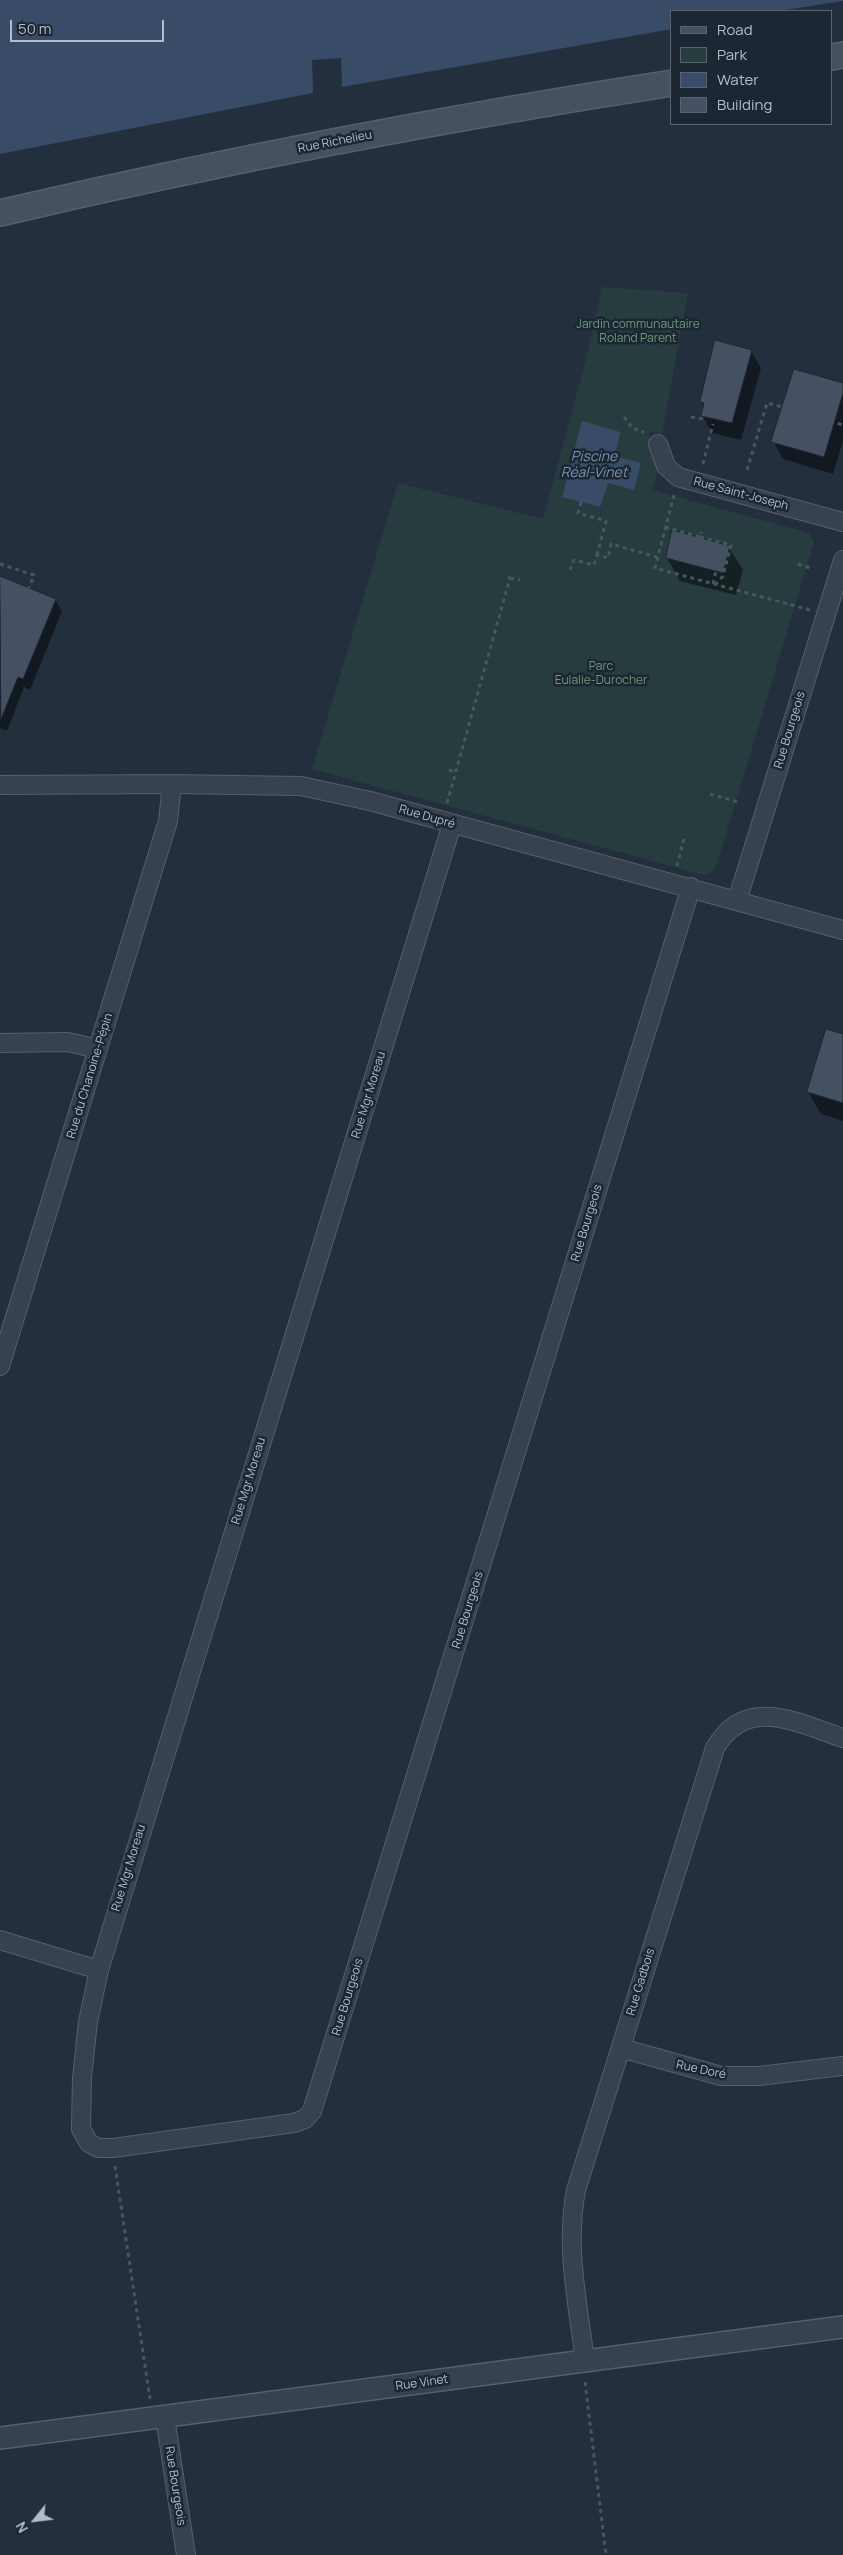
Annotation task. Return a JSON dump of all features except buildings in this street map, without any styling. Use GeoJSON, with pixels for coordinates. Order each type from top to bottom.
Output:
{"type":"FeatureCollection","features":[{"type":"Feature","properties":{"kind":"main road","name":"Rue Richelieu"},"geometry":{"type":"LineString","coordinates":[[0,213],[308,146],[540,103],[670,83]]}},
{"type":"Feature","properties":{"kind":"street","name":"Rue Saint-Joseph"},"geometry":{"type":"LineString","coordinates":[[652,438],[666,466],[678,478],[843,522]]}},
{"type":"Feature","properties":{"kind":"street","name":"Rue Bourgeois"},"geometry":{"type":"LineString","coordinates":[[737,900],[843,560]]}},
{"type":"Feature","properties":{"kind":"street","name":"Rue Dupré"},"geometry":{"type":"LineString","coordinates":[[0,785],[172,784],[301,786],[370,801],[843,930]]}},
{"type":"Feature","properties":{"kind":"street","name":"Rue du Chanoine-Pépin"},"geometry":{"type":"LineString","coordinates":[[0,1366],[168,821],[172,784]]}},
{"type":"Feature","properties":{"kind":"street","name":"Rue Mgr Moreau"},"geometry":{"type":"LineString","coordinates":[[89,2142],[81,2129],[82,2078],[88,2022],[99,1970],[452,824]]}},
{"type":"Feature","properties":{"kind":"street","name":"Rue Bourgeois"},"geometry":{"type":"LineString","coordinates":[[89,2142],[98,2148],[108,2149],[199,2137],[294,2123],[305,2119],[312,2111],[691,887]]}},
{"type":"Feature","properties":{"kind":"street"},"geometry":{"type":"LineString","coordinates":[[0,1043],[68,1042],[98,1049]]}},
{"type":"Feature","properties":{"kind":"street","name":"Rue Gadbois"},"geometry":{"type":"LineString","coordinates":[[585,2361],[573,2273],[571,2220],[576,2190],[711,1758],[719,1741],[730,1729],[744,1720],[768,1716],[784,1719],[843,1738]]}},
{"type":"Feature","properties":{"kind":"street"},"geometry":{"type":"LineString","coordinates":[[0,1940],[99,1970]]}},
{"type":"Feature","properties":{"kind":"street","name":"Rue Doré"},"geometry":{"type":"LineString","coordinates":[[620,2048],[721,2076],[759,2076],[843,2066]]}},
{"type":"Feature","properties":{"kind":"street","name":"Rue Vinet"},"geometry":{"type":"LineString","coordinates":[[0,2438],[843,2327]]}},
{"type":"Feature","properties":{"kind":"street","name":"Rue Bourgeois"},"geometry":{"type":"LineString","coordinates":[[165,2416],[186,2555]]}},
{"type":"Feature","properties":{"kind":"path"},"geometry":{"type":"LineString","coordinates":[[748,470],[767,403],[786,408]]}},
{"type":"Feature","properties":{"kind":"path"},"geometry":{"type":"LineString","coordinates":[[691,417],[703,420],[704,416]]}},
{"type":"Feature","properties":{"kind":"path"},"geometry":{"type":"LineString","coordinates":[[624,417],[632,428],[652,438]]}},
{"type":"Feature","properties":{"kind":"path"},"geometry":{"type":"LineString","coordinates":[[830,421],[843,424]]}},
{"type":"Feature","properties":{"kind":"path"},"geometry":{"type":"LineString","coordinates":[[702,467],[713,424]]}},
{"type":"Feature","properties":{"kind":"path"},"geometry":{"type":"LineString","coordinates":[[674,494],[655,568],[798,606]]}},
{"type":"Feature","properties":{"kind":"path"},"geometry":{"type":"LineString","coordinates":[[570,570],[574,560],[594,565],[606,520],[578,513],[581,502]]}},
{"type":"Feature","properties":{"kind":"path"},"geometry":{"type":"LineString","coordinates":[[666,528],[732,545],[723,576],[715,584]]}},
{"type":"Feature","properties":{"kind":"path"},"geometry":{"type":"LineString","coordinates":[[700,537],[701,532]]}},
{"type":"Feature","properties":{"kind":"path"},"geometry":{"type":"LineString","coordinates":[[596,555],[608,558],[612,544],[658,558]]}},
{"type":"Feature","properties":{"kind":"path"},"geometry":{"type":"LineString","coordinates":[[0,564],[34,575],[29,588]]}},
{"type":"Feature","properties":{"kind":"path"},"geometry":{"type":"LineString","coordinates":[[798,564],[810,568]]}},
{"type":"Feature","properties":{"kind":"path"},"geometry":{"type":"LineString","coordinates":[[715,584],[716,571]]}},
{"type":"Feature","properties":{"kind":"path"},"geometry":{"type":"LineString","coordinates":[[445,807],[508,578],[520,580]]}},
{"type":"Feature","properties":{"kind":"path"},"geometry":{"type":"LineString","coordinates":[[449,770],[456,772]]}},
{"type":"Feature","properties":{"kind":"path"},"geometry":{"type":"LineString","coordinates":[[710,794],[738,802]]}},
{"type":"Feature","properties":{"kind":"path"},"geometry":{"type":"LineString","coordinates":[[676,869],[684,838]]}},
{"type":"Feature","properties":{"kind":"path"},"geometry":{"type":"LineString","coordinates":[[115,2166],[150,2399]]}},
{"type":"Feature","properties":{"kind":"path"},"geometry":{"type":"LineString","coordinates":[[585,2361],[584,2390],[606,2555]]}},
{"type":"Feature","properties":{"kind":"green space","name":"Parc Eulalie-Durocher"},"geometry":{"type":"Polygon","coordinates":[[[602,287],[688,293],[662,434],[648,431],[659,467],[652,490],[809,533],[814,542],[717,864],[712,872],[704,875],[312,769],[398,483],[543,519],[585,363],[602,287]]]}},
{"type":"Feature","properties":{"kind":"water"},"geometry":{"type":"Polygon","coordinates":[[[0,0],[843,0],[784,10],[670,10],[670,29],[342,87],[341,58],[312,60],[313,93],[0,154],[0,0]]]}},
{"type":"Feature","properties":{"kind":"water","name":"Piscine Réal-Vinet"},"geometry":{"type":"Polygon","coordinates":[[[582,421],[620,432],[615,456],[641,463],[634,490],[608,483],[600,507],[562,497],[582,421]]]}},
{"type":"Feature","properties":{"kind":"park label","name":"Jardin communautaire Roland Parent"},"geometry":{"type":"Point","coordinates":[638,332]}}]}
